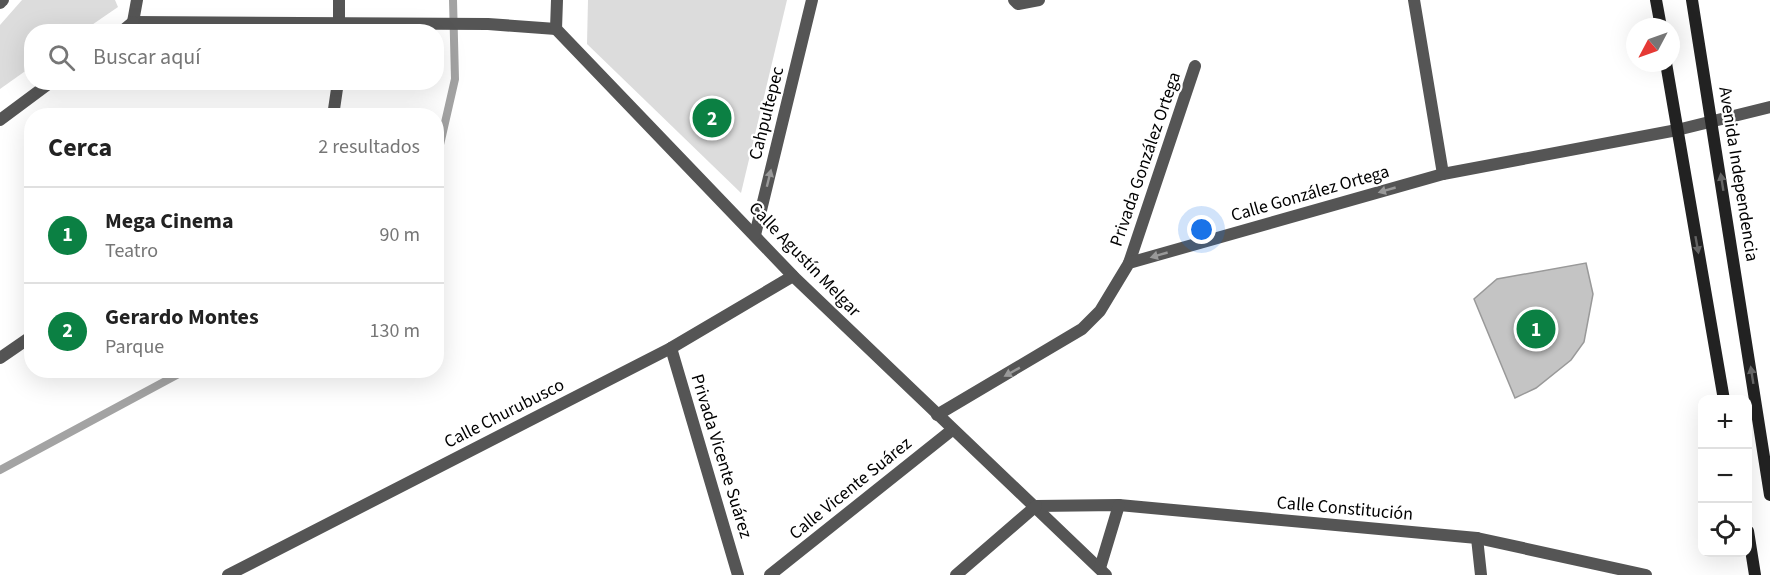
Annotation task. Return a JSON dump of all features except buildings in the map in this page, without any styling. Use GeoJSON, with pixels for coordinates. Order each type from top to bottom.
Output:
{"type":"FeatureCollection","features":[{"type":"Feature","properties":{"kind":"main road"},"geometry":{"type":"LineString","coordinates":[[1656,0],[1659,18]]}},
{"type":"Feature","properties":{"kind":"main road","name":"Avenida Independencia"},"geometry":{"type":"LineString","coordinates":[[1692,0],[1713,121],[1770,495]]}},
{"type":"Feature","properties":{"kind":"main road"},"geometry":{"type":"LineString","coordinates":[[1667,72],[1723,395]]}},
{"type":"Feature","properties":{"kind":"main road"},"geometry":{"type":"LineString","coordinates":[[1752,556],[1755,575]]}},
{"type":"Feature","properties":{"kind":"street"},"geometry":{"type":"LineString","coordinates":[[0,3],[3,0]]}},
{"type":"Feature","properties":{"kind":"street"},"geometry":{"type":"LineString","coordinates":[[134,22],[136,0]]}},
{"type":"Feature","properties":{"kind":"street"},"geometry":{"type":"LineString","coordinates":[[339,0],[339,24]]}},
{"type":"Feature","properties":{"kind":"street"},"geometry":{"type":"LineString","coordinates":[[444,25],[488,24],[556,29],[557,0]]}},
{"type":"Feature","properties":{"kind":"street","name":"Cahpultepec"},"geometry":{"type":"LineString","coordinates":[[755,235],[812,0]]}},
{"type":"Feature","properties":{"kind":"street"},"geometry":{"type":"LineString","coordinates":[[1014,0],[1018,4],[1039,0]]}},
{"type":"Feature","properties":{"kind":"street"},"geometry":{"type":"LineString","coordinates":[[1414,0],[1443,174]]}},
{"type":"Feature","properties":{"kind":"street"},"geometry":{"type":"LineString","coordinates":[[131,24],[134,22],[216,24]]}},
{"type":"Feature","properties":{"kind":"street","name":"Calle Agustín Melgar"},"geometry":{"type":"LineString","coordinates":[[556,29],[793,276],[1103,572]]}},
{"type":"Feature","properties":{"kind":"street","name":"Privada González Ortega"},"geometry":{"type":"LineString","coordinates":[[1129,263],[1196,66]]}},
{"type":"Feature","properties":{"kind":"street"},"geometry":{"type":"LineString","coordinates":[[0,120],[40,90]]}},
{"type":"Feature","properties":{"kind":"street"},"geometry":{"type":"LineString","coordinates":[[334,108],[337,90]]}},
{"type":"Feature","properties":{"kind":"street","name":"Calle González Ortega"},"geometry":{"type":"LineString","coordinates":[[1129,263],[1443,174],[1677,130],[1770,107]]}},
{"type":"Feature","properties":{"kind":"street"},"geometry":{"type":"LineString","coordinates":[[937,415],[1082,329],[1100,311],[1129,263]]}},
{"type":"Feature","properties":{"kind":"street","name":"Calle Churubusco"},"geometry":{"type":"LineString","coordinates":[[228,575],[670,348],[793,276]]}},
{"type":"Feature","properties":{"kind":"street"},"geometry":{"type":"LineString","coordinates":[[0,358],[24,342]]}},
{"type":"Feature","properties":{"kind":"street","name":"Privada Vicente Suárez"},"geometry":{"type":"LineString","coordinates":[[670,348],[738,575]]}},
{"type":"Feature","properties":{"kind":"street","name":"Calle Vicente Suárez"},"geometry":{"type":"LineString","coordinates":[[770,575],[952,430]]}},
{"type":"Feature","properties":{"kind":"street"},"geometry":{"type":"LineString","coordinates":[[1103,572],[1119,505]]}},
{"type":"Feature","properties":{"kind":"street","name":"Calle Constitución"},"geometry":{"type":"LineString","coordinates":[[1036,507],[1119,505],[1477,538],[1646,575]]}},
{"type":"Feature","properties":{"kind":"street"},"geometry":{"type":"LineString","coordinates":[[956,575],[1036,507]]}},
{"type":"Feature","properties":{"kind":"street"},"geometry":{"type":"LineString","coordinates":[[1477,538],[1481,575]]}},
{"type":"Feature","properties":{"kind":"shaded area"},"geometry":{"type":"Polygon","coordinates":[[[22,0],[115,0],[118,7],[93,24],[24,24],[24,72],[0,89],[0,25],[22,0]]]}},
{"type":"Feature","properties":{"kind":"shaded area"},"geometry":{"type":"Polygon","coordinates":[[[588,0],[787,0],[741,193],[587,44],[588,0]]]}},
{"type":"Feature","properties":{"kind":"waterway"},"geometry":{"type":"LineString","coordinates":[[444,127],[455,79],[453,0]]}},
{"type":"Feature","properties":{"kind":"waterway"},"geometry":{"type":"LineString","coordinates":[[0,470],[171,378]]}},
{"type":"Feature","properties":{"kind":"place","name":"Gerardo Montes"},"geometry":{"type":"Point","coordinates":[712,118]}},
{"type":"Feature","properties":{"kind":"place","name":"Mega Cinema"},"geometry":{"type":"Point","coordinates":[1536,329]}}]}
